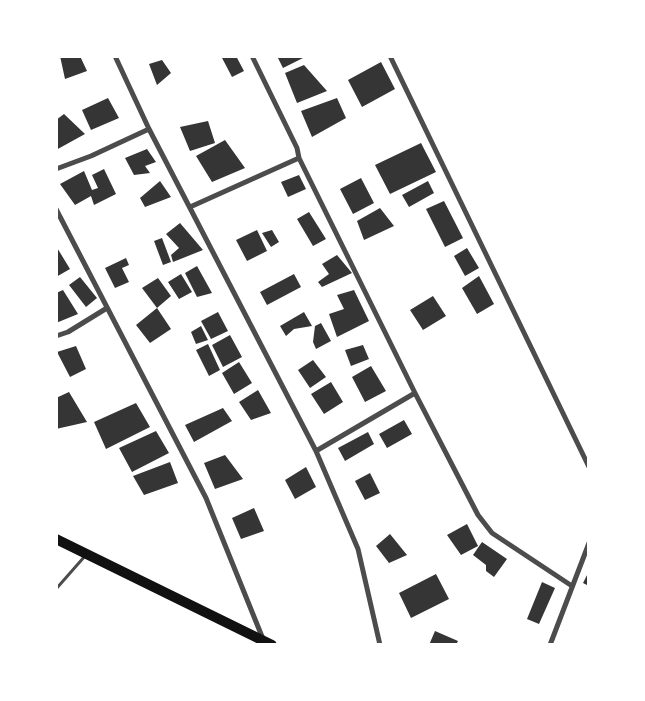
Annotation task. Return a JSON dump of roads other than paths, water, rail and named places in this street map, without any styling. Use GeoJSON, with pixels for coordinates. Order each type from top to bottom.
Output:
{"type":"FeatureCollection","features":[{"type":"Feature","properties":{"kind":"highway"},"geometry":{"type":"LineString","coordinates":[[56,539],[268,643]]}},
{"type":"Feature","properties":{"kind":"street"},"geometry":{"type":"LineString","coordinates":[[115,56],[149,129],[316,451],[358,549],[380,645]]}},
{"type":"Feature","properties":{"kind":"street"},"geometry":{"type":"LineString","coordinates":[[252,56],[297,148],[299,158],[415,393],[478,515],[492,533],[572,586]]}},
{"type":"Feature","properties":{"kind":"street"},"geometry":{"type":"LineString","coordinates":[[390,56],[589,467]]}},
{"type":"Feature","properties":{"kind":"street"},"geometry":{"type":"LineString","coordinates":[[56,169],[91,156],[149,129]]}},
{"type":"Feature","properties":{"kind":"street"},"geometry":{"type":"LineString","coordinates":[[190,207],[299,158]]}},
{"type":"Feature","properties":{"kind":"street"},"geometry":{"type":"LineString","coordinates":[[56,209],[206,498],[268,643]]}},
{"type":"Feature","properties":{"kind":"street"},"geometry":{"type":"LineString","coordinates":[[56,336],[68,332],[107,308]]}},
{"type":"Feature","properties":{"kind":"street"},"geometry":{"type":"LineString","coordinates":[[316,451],[415,393]]}},
{"type":"Feature","properties":{"kind":"street"},"geometry":{"type":"LineString","coordinates":[[550,645],[589,543]]}},
{"type":"Feature","properties":{"kind":"lane"},"geometry":{"type":"LineString","coordinates":[[56,589],[87,554]]}}]}
